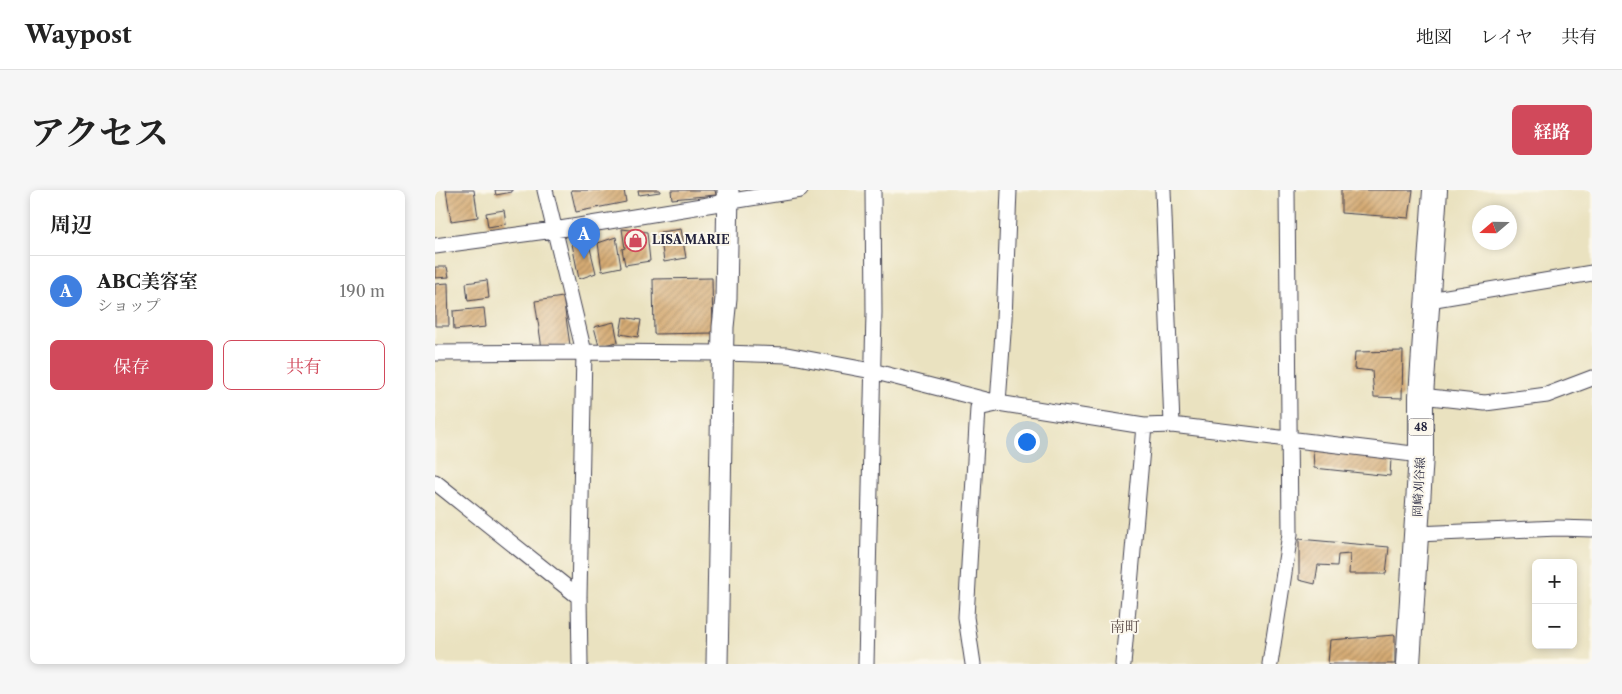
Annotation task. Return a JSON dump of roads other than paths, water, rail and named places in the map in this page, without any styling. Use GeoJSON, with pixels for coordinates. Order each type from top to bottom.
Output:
{"type":"FeatureCollection","features":[{"type":"Feature","properties":{"kind":"main road","name":"岡崎刈谷線"},"geometry":{"type":"LineString","coordinates":[[1408,664],[1421,454],[1421,396],[1435,190]]}},
{"type":"Feature","properties":{"kind":"street"},"geometry":{"type":"LineString","coordinates":[[545,190],[584,352],[579,596],[580,664]]}},
{"type":"Feature","properties":{"kind":"street"},"geometry":{"type":"LineString","coordinates":[[435,246],[554,230],[728,195],[799,190]]}},
{"type":"Feature","properties":{"kind":"street"},"geometry":{"type":"LineString","coordinates":[[866,664],[872,371],[873,190]]}},
{"type":"Feature","properties":{"kind":"street"},"geometry":{"type":"LineString","coordinates":[[998,404],[1004,319],[1009,190]]}},
{"type":"Feature","properties":{"kind":"street"},"geometry":{"type":"LineString","coordinates":[[1163,190],[1172,425]]}},
{"type":"Feature","properties":{"kind":"street"},"geometry":{"type":"LineString","coordinates":[[1270,664],[1289,534],[1287,190]]}},
{"type":"Feature","properties":{"kind":"street"},"geometry":{"type":"LineString","coordinates":[[717,664],[728,195]]}},
{"type":"Feature","properties":{"kind":"street"},"geometry":{"type":"LineString","coordinates":[[1429,300],[1592,273]]}},
{"type":"Feature","properties":{"kind":"street"},"geometry":{"type":"LineString","coordinates":[[435,353],[584,352],[787,355],[872,371],[998,404],[1143,426],[1172,425],[1421,454]]}},
{"type":"Feature","properties":{"kind":"street"},"geometry":{"type":"LineString","coordinates":[[1421,396],[1485,403],[1547,395],[1592,378]]}},
{"type":"Feature","properties":{"kind":"street"},"geometry":{"type":"LineString","coordinates":[[973,664],[965,617],[978,408],[998,404]]}},
{"type":"Feature","properties":{"kind":"street"},"geometry":{"type":"LineString","coordinates":[[1123,664],[1143,426]]}},
{"type":"Feature","properties":{"kind":"street"},"geometry":{"type":"LineString","coordinates":[[435,482],[579,596]]}},
{"type":"Feature","properties":{"kind":"street"},"geometry":{"type":"LineString","coordinates":[[1417,534],[1558,528],[1592,529]]}},
{"type":"Feature","properties":{"kind":"place","name":"LISA MARIE"},"geometry":{"type":"Point","coordinates":[636,240]}},
{"type":"Feature","properties":{"kind":"place","name":"ABC美容室"},"geometry":{"type":"Point","coordinates":[584,259]}},
{"type":"Feature","properties":{"kind":"district","name":"南町"},"geometry":{"type":"Point","coordinates":[1125,627]}}]}
